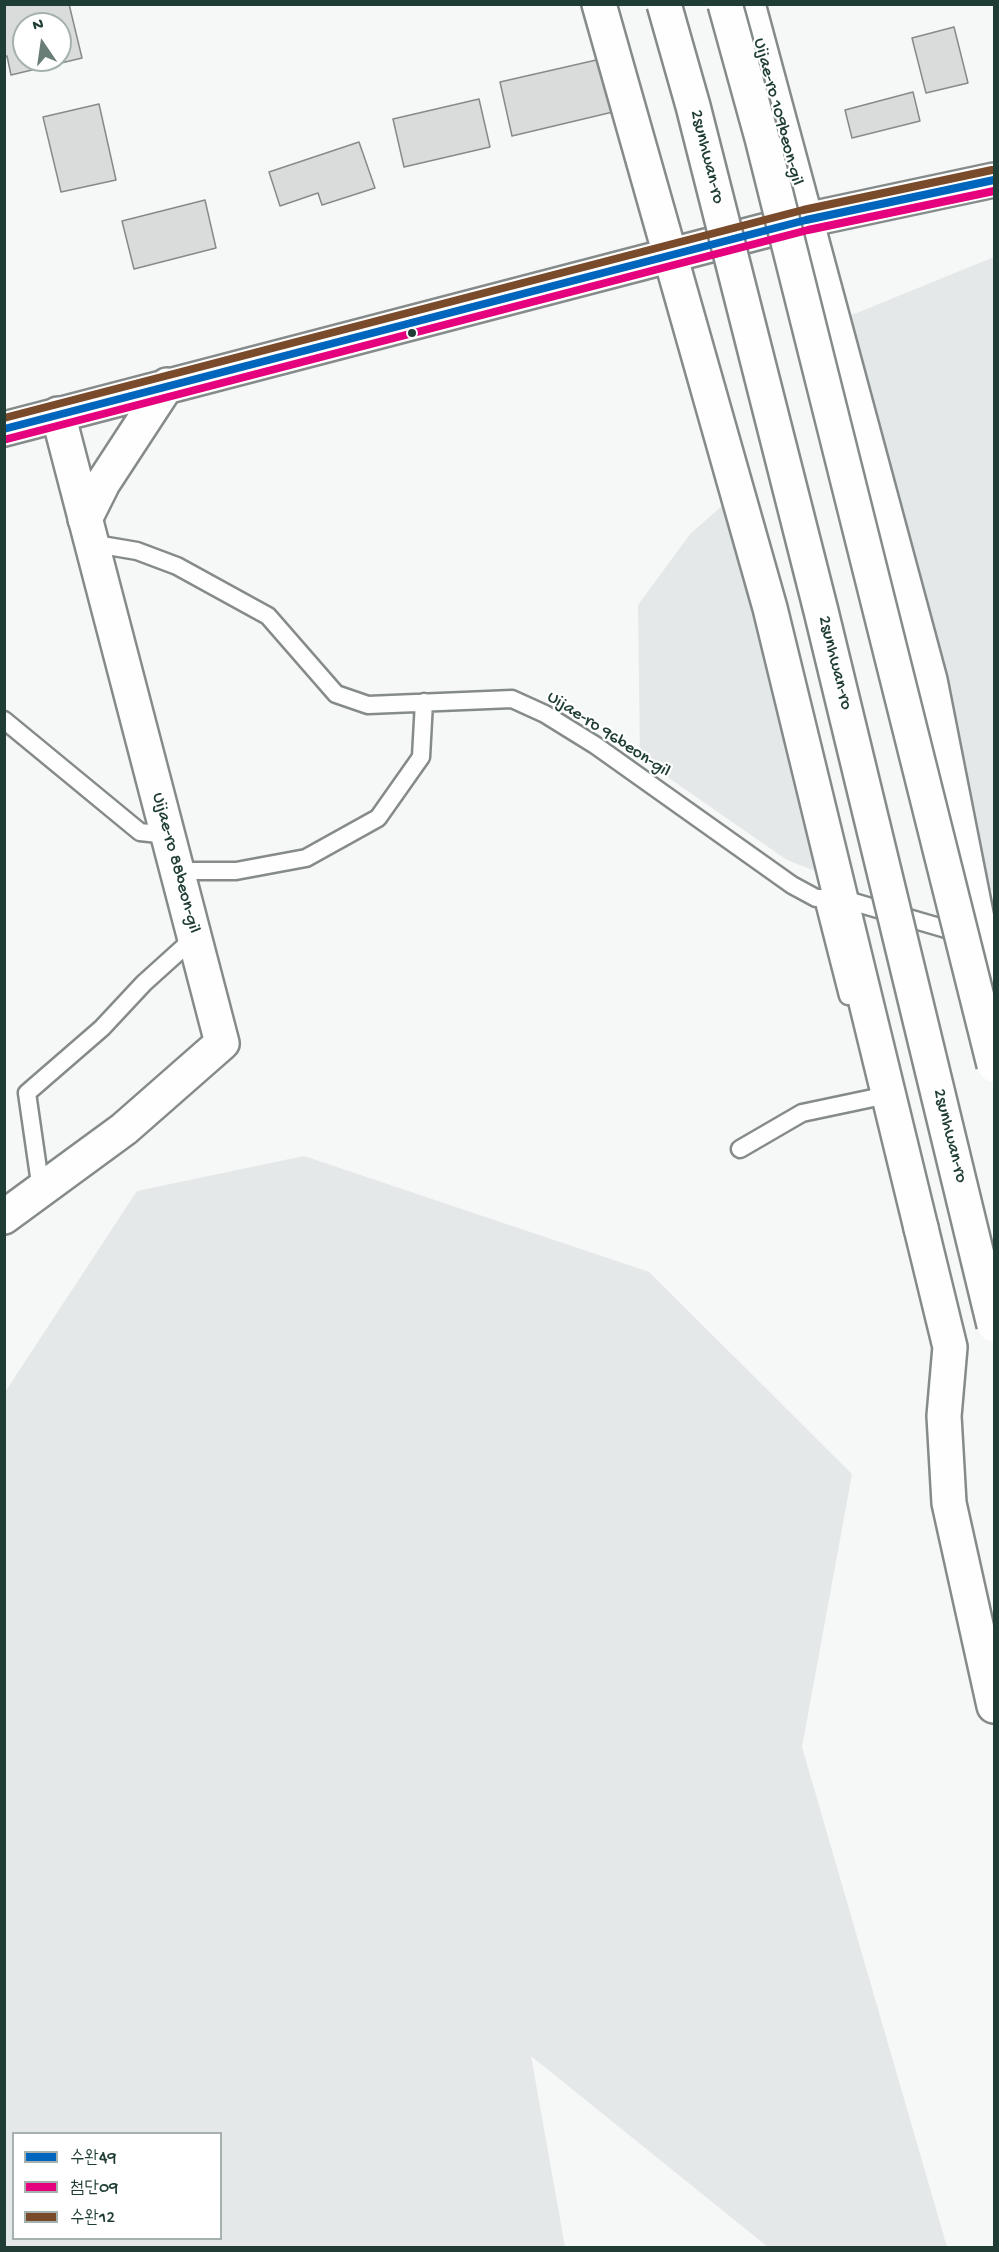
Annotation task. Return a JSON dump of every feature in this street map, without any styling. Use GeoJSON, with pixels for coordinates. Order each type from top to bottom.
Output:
{"type":"FeatureCollection","features":[{"type":"Feature","properties":{"kind":"main road"},"geometry":{"type":"LineString","coordinates":[[599,4],[770,608],[831,898],[921,1228],[950,1347],[944,1416],[949,1503],[994,1706]]}},
{"type":"Feature","properties":{"kind":"main road","name":"2sunhwan-ro"},"geometry":{"type":"LineString","coordinates":[[664,4],[693,106],[821,610],[994,1324]]}},
{"type":"Feature","properties":{"kind":"main road"},"geometry":{"type":"LineString","coordinates":[[725,4],[762,138],[994,1065]]}},
{"type":"Feature","properties":{"kind":"main road","name":"Uijae-ro 109beon-gil"},"geometry":{"type":"LineString","coordinates":[[748,4],[930,680],[988,939],[994,989]]}},
{"type":"Feature","properties":{"kind":"main road"},"geometry":{"type":"LineString","coordinates":[[4,429],[670,254],[806,220],[994,180]]}},
{"type":"Feature","properties":{"kind":"main road"},"geometry":{"type":"LineString","coordinates":[[88,531],[103,483],[167,385]]}},
{"type":"Feature","properties":{"kind":"main road","name":"Uijae-ro 88beon-gil"},"geometry":{"type":"LineString","coordinates":[[4,1217],[124,1129],[222,1043],[58,414]]}},
{"type":"Feature","properties":{"kind":"lane","name":"Uijae-ro 96beon-gil"},"geometry":{"type":"LineString","coordinates":[[88,531],[177,566],[268,616],[336,694],[368,705],[512,699],[545,714],[595,745],[792,885],[816,898],[831,898],[988,939]]}},
{"type":"Feature","properties":{"kind":"lane"},"geometry":{"type":"LineString","coordinates":[[178,871],[236,871],[306,858],[378,818],[421,757],[424,702]]}},
{"type":"Feature","properties":{"kind":"lane"},"geometry":{"type":"LineString","coordinates":[[4,720],[140,832],[168,835]]}},
{"type":"Feature","properties":{"kind":"lane"},"geometry":{"type":"LineString","coordinates":[[831,898],[873,1098],[887,1152]]}},
{"type":"Feature","properties":{"kind":"lane"},"geometry":{"type":"LineString","coordinates":[[41,1190],[27,1093],[102,1028],[144,983],[195,937]]}},
{"type":"Feature","properties":{"kind":"lane"},"geometry":{"type":"LineString","coordinates":[[740,1149],[802,1113],[873,1098]]}},
{"type":"Feature","properties":{"kind":"shaded area"},"geometry":{"type":"Polygon","coordinates":[[[994,257],[994,893],[985,886],[847,317],[994,257]]]}},
{"type":"Feature","properties":{"kind":"shaded area"},"geometry":{"type":"Polygon","coordinates":[[[730,499],[823,874],[787,860],[640,758],[638,605],[691,533],[730,499]]]}},
{"type":"Feature","properties":{"kind":"shaded area"},"geometry":{"type":"Polygon","coordinates":[[[304,1156],[649,1272],[852,1474],[802,1747],[947,2247],[768,2247],[531,2056],[565,2247],[5,2247],[5,1392],[137,1191],[304,1156]]]}},
{"type":"Feature","properties":{"kind":"building"},"geometry":{"type":"Polygon","coordinates":[[[4,4],[69,4],[71,12],[12,12],[12,72],[24,72],[11,75],[7,56],[4,57],[4,4]]]}},
{"type":"Feature","properties":{"kind":"building"},"geometry":{"type":"Polygon","coordinates":[[[72,16],[82,58],[72,60],[72,16]]]}},
{"type":"Feature","properties":{"kind":"building"},"geometry":{"type":"Polygon","coordinates":[[[954,27],[968,83],[926,93],[912,38],[954,27]]]}},
{"type":"Feature","properties":{"kind":"building"},"geometry":{"type":"Polygon","coordinates":[[[605,58],[617,111],[512,136],[500,82],[605,58]]]}},
{"type":"Feature","properties":{"kind":"building"},"geometry":{"type":"Polygon","coordinates":[[[913,92],[920,121],[852,138],[845,110],[913,92]]]}},
{"type":"Feature","properties":{"kind":"building"},"geometry":{"type":"Polygon","coordinates":[[[479,99],[490,147],[404,167],[393,119],[479,99]]]}},
{"type":"Feature","properties":{"kind":"building"},"geometry":{"type":"Polygon","coordinates":[[[99,104],[116,180],[61,192],[43,117],[99,104]]]}},
{"type":"Feature","properties":{"kind":"building"},"geometry":{"type":"Polygon","coordinates":[[[359,142],[375,188],[322,205],[318,193],[280,206],[269,172],[359,142]]]}},
{"type":"Feature","properties":{"kind":"building"},"geometry":{"type":"Polygon","coordinates":[[[205,200],[216,248],[134,269],[122,221],[205,200]]]}},
{"type":"Feature","properties":{"kind":"transit line","name":"수완12"},"geometry":{"type":"LineString","coordinates":[[4,418],[803,210],[992,170]]}},
{"type":"Feature","properties":{"kind":"transit line","name":"수완49"},"geometry":{"type":"LineString","coordinates":[[4,429],[806,220],[994,180]]}},
{"type":"Feature","properties":{"kind":"transit line","name":"첨단09"},"geometry":{"type":"LineString","coordinates":[[7,439],[808,230],[994,191]]}}]}
